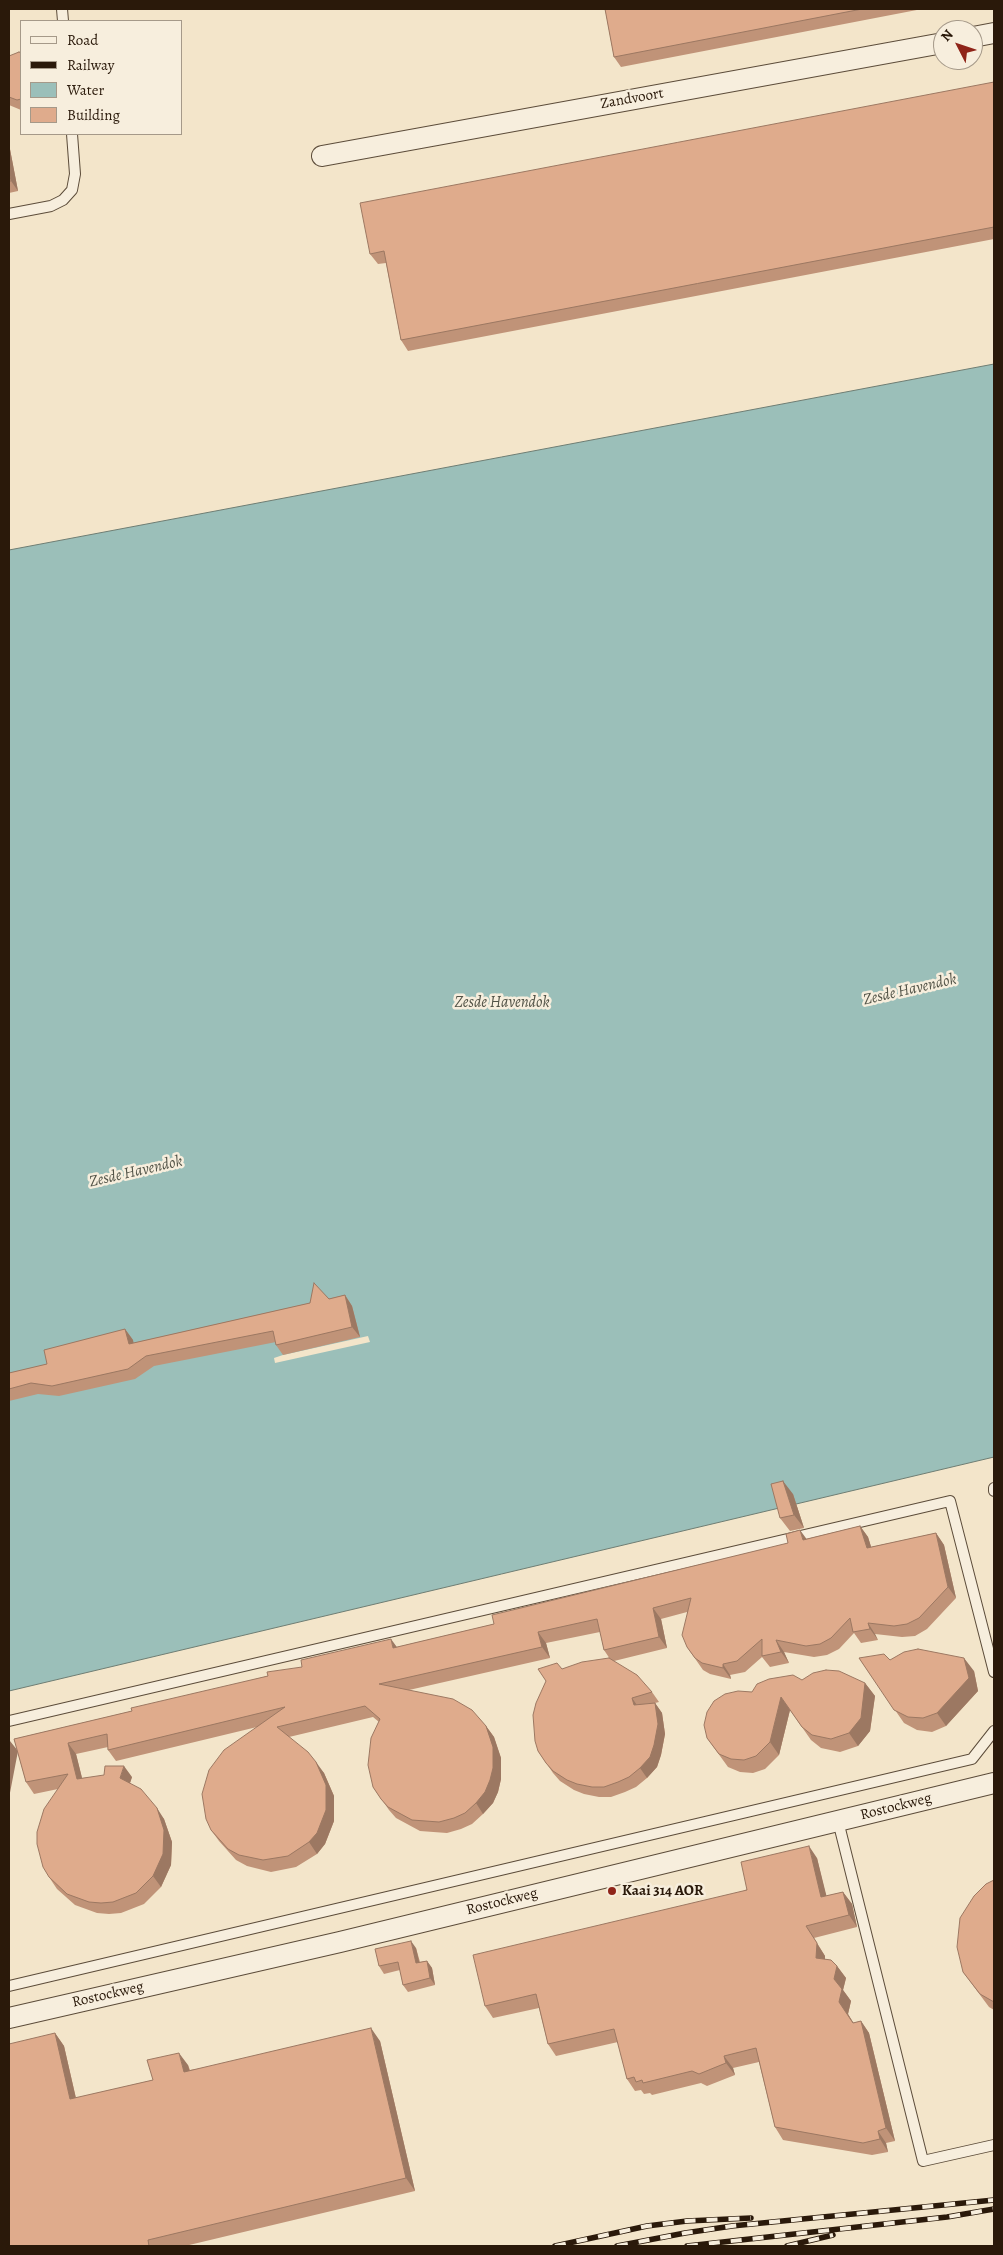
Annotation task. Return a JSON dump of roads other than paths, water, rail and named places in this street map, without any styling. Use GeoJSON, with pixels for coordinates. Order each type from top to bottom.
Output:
{"type":"FeatureCollection","features":[{"type":"Feature","properties":{"kind":"street","name":"Zandvoort"},"geometry":{"type":"LineString","coordinates":[[322,156],[933,45]]}},
{"type":"Feature","properties":{"kind":"street","name":"Rostockweg"},"geometry":{"type":"LineString","coordinates":[[9,2018],[350,1939],[994,1784]]}},
{"type":"Feature","properties":{"kind":"lane"},"geometry":{"type":"LineString","coordinates":[[9,214],[50,206],[63,200],[72,190],[74,174],[72,135]]}},
{"type":"Feature","properties":{"kind":"lane"},"geometry":{"type":"LineString","coordinates":[[9,1721],[950,1501],[994,1672]]}},
{"type":"Feature","properties":{"kind":"lane"},"geometry":{"type":"LineString","coordinates":[[9,1986],[972,1758],[994,1731]]}},
{"type":"Feature","properties":{"kind":"lane"},"geometry":{"type":"LineString","coordinates":[[838,1821],[922,2161],[994,2145]]}},
{"type":"Feature","properties":{"kind":"water","name":"Zesde Havendok"},"geometry":{"type":"Polygon","coordinates":[[[994,364],[994,1457],[9,1691],[9,550],[994,364]]]}},
{"type":"Feature","properties":{"kind":"railway"},"geometry":{"type":"LineString","coordinates":[[617,2246],[732,2226],[994,2200]]}},
{"type":"Feature","properties":{"kind":"railway"},"geometry":{"type":"LineString","coordinates":[[687,2246],[947,2217],[994,2209]]}},
{"type":"Feature","properties":{"kind":"railway"},"geometry":{"type":"LineString","coordinates":[[555,2246],[647,2226],[687,2221],[751,2218]]}},
{"type":"Feature","properties":{"kind":"railway"},"geometry":{"type":"LineString","coordinates":[[787,2246],[833,2235]]}},
{"type":"Feature","properties":{"kind":"place","name":"Kaai 314 AOR"},"geometry":{"type":"Point","coordinates":[612,1891]}}]}
